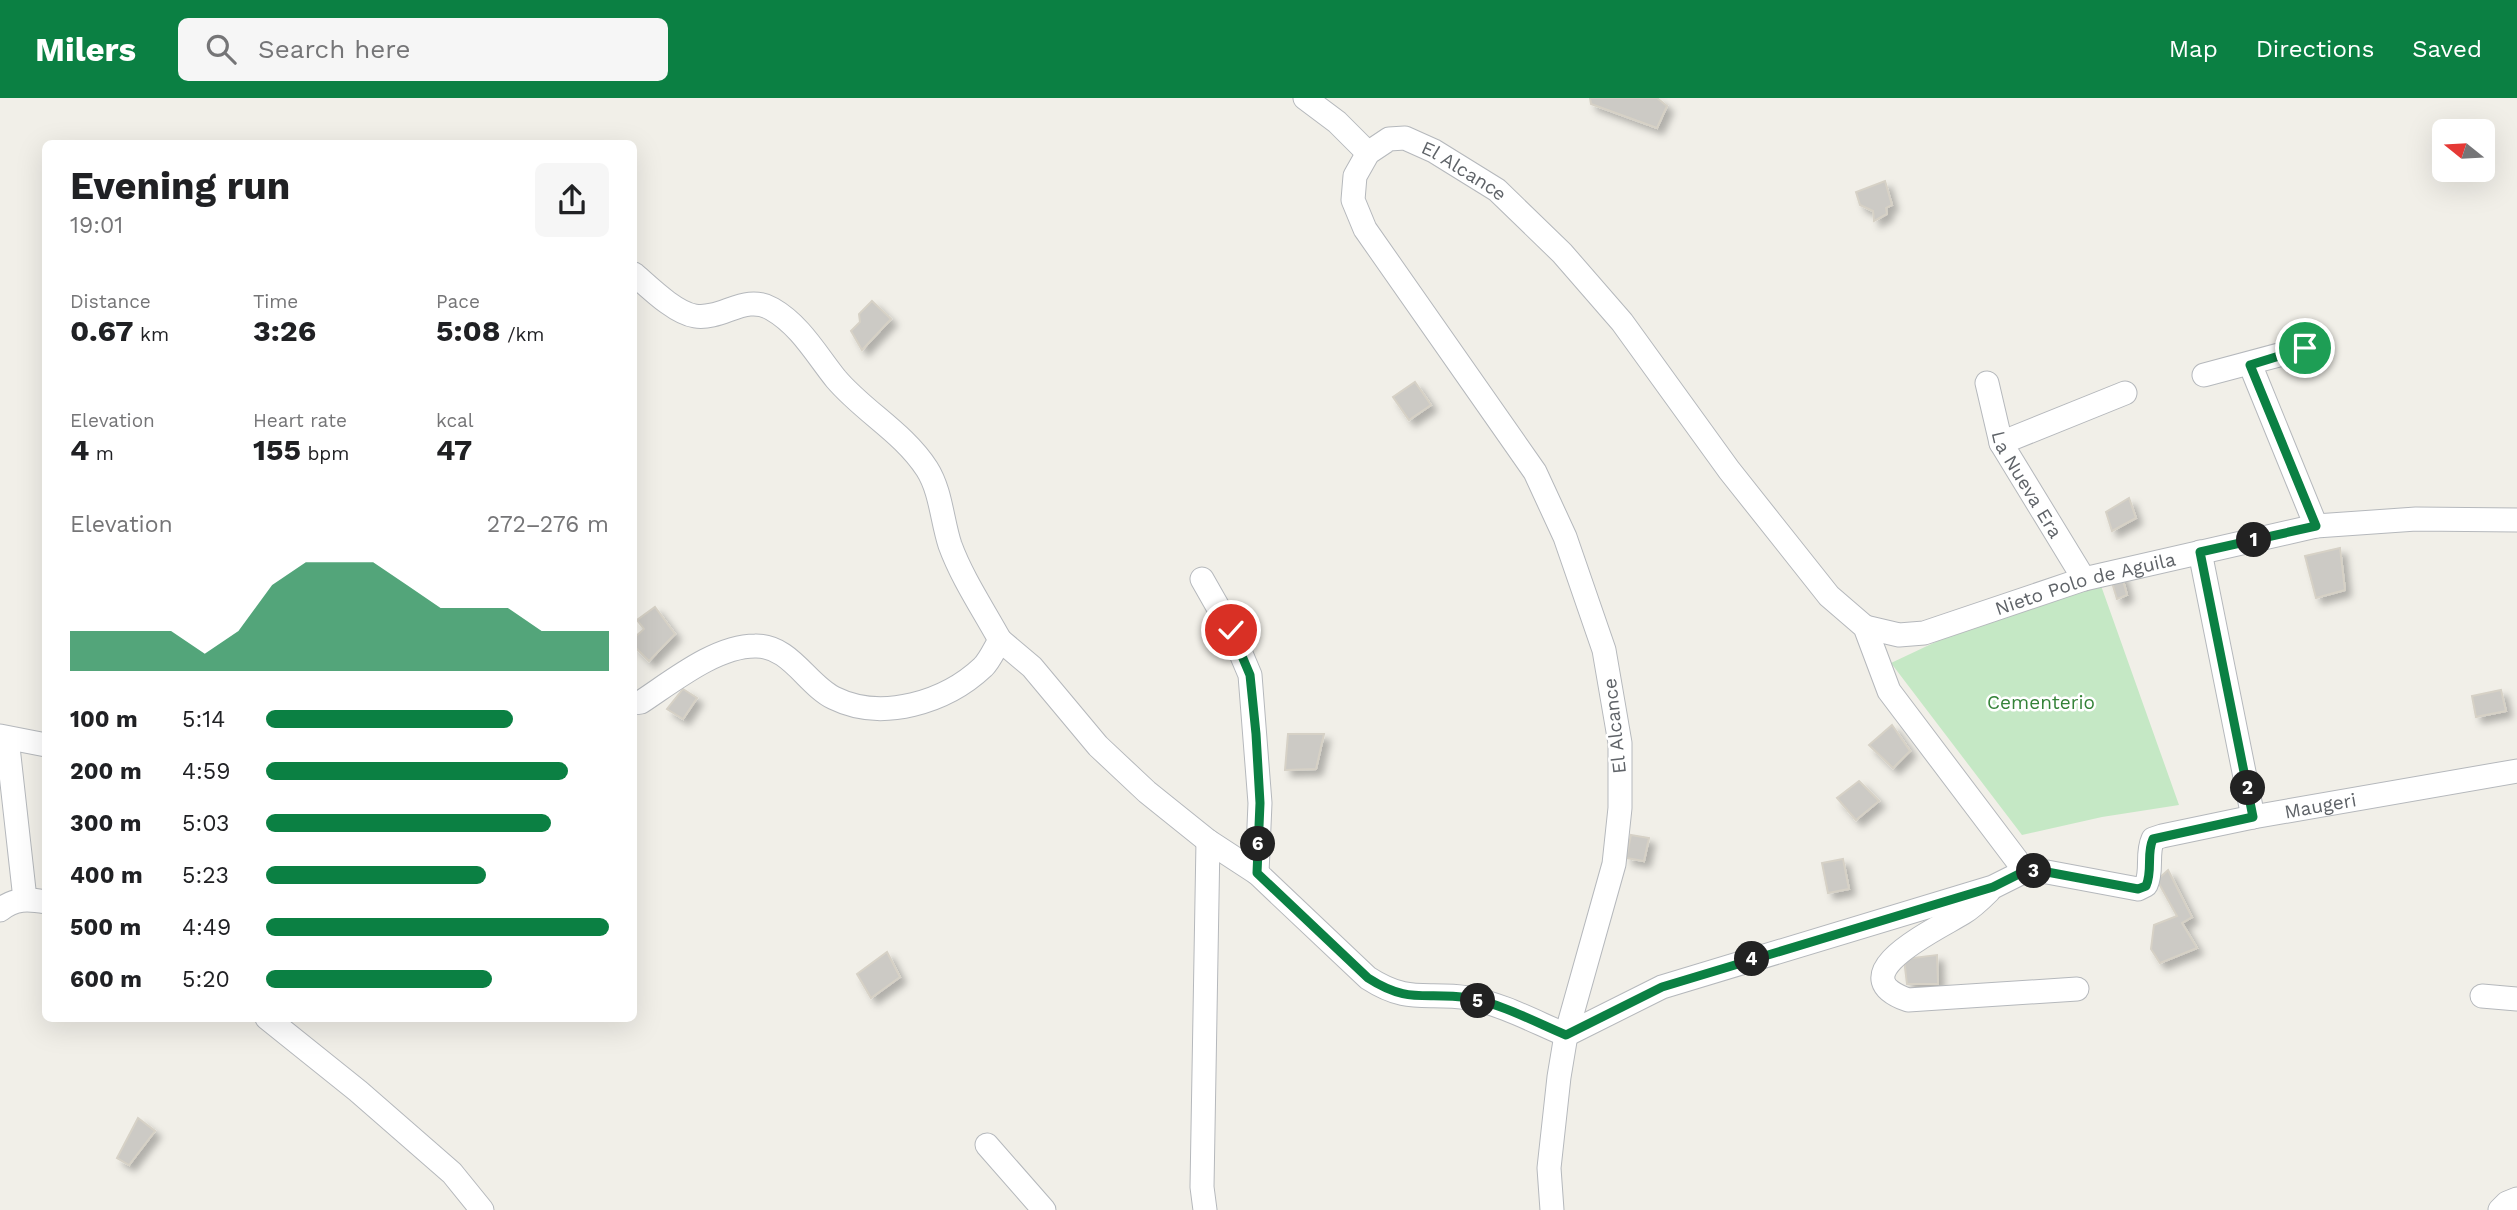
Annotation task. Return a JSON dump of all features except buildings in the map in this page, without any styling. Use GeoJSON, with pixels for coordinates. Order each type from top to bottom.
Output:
{"type":"FeatureCollection","features":[{"type":"Feature","properties":{"kind":"street"},"geometry":{"type":"LineString","coordinates":[[1305,98],[1337,122],[1368,153]]}},
{"type":"Feature","properties":{"kind":"street","name":"El Alcance"},"geometry":{"type":"LineString","coordinates":[[1552,1210],[1549,1168],[1566,1035],[1614,864],[1620,808],[1620,743],[1604,650],[1565,537],[1535,472],[1365,229],[1353,200],[1355,176],[1368,153],[1389,139],[1405,138],[1434,151],[1497,190],[1562,254],[1622,322],[1729,470],[1829,596],[1865,627],[1889,691],[2025,871]]}},
{"type":"Feature","properties":{"kind":"street"},"geometry":{"type":"LineString","coordinates":[[637,276],[679,309],[694,316],[705,316],[750,302],[761,303],[793,323],[838,381],[906,441],[929,471],[950,545],[1000,640],[1032,667],[1098,746],[1147,792],[1208,842],[1257,873],[1368,978],[1388,990],[1406,996],[1469,999],[1489,1004],[1566,1035],[1662,987],[1993,887],[2025,871]]}},
{"type":"Feature","properties":{"kind":"street"},"geometry":{"type":"LineString","coordinates":[[2204,375],[2250,365],[2305,348]]}},
{"type":"Feature","properties":{"kind":"street"},"geometry":{"type":"LineString","coordinates":[[2250,365],[2316,526]]}},
{"type":"Feature","properties":{"kind":"street","name":"La Nueva Era"},"geometry":{"type":"LineString","coordinates":[[1987,383],[2001,443],[2084,579]]}},
{"type":"Feature","properties":{"kind":"street"},"geometry":{"type":"LineString","coordinates":[[2001,443],[2125,393]]}},
{"type":"Feature","properties":{"kind":"street","name":"Nieto Polo de Aguila"},"geometry":{"type":"LineString","coordinates":[[1865,627],[1899,635],[1924,633],[2084,579],[2316,526],[2416,519],[2517,520]]}},
{"type":"Feature","properties":{"kind":"street"},"geometry":{"type":"LineString","coordinates":[[2200,552],[2253,817]]}},
{"type":"Feature","properties":{"kind":"street"},"geometry":{"type":"LineString","coordinates":[[1202,579],[1231,630],[1250,675],[1260,803],[1257,873]]}},
{"type":"Feature","properties":{"kind":"street"},"geometry":{"type":"LineString","coordinates":[[637,703],[706,660],[732,650],[757,645],[778,652],[832,697],[861,708],[897,708],[954,688],[985,666],[1000,640]]}},
{"type":"Feature","properties":{"kind":"street"},"geometry":{"type":"LineString","coordinates":[[0,910],[8,904],[35,901],[4,737],[42,744]]}},
{"type":"Feature","properties":{"kind":"street","name":"Maugeri"},"geometry":{"type":"LineString","coordinates":[[2025,871],[2047,872],[2138,889],[2146,886],[2151,876],[2149,847],[2153,839],[2253,817],[2517,771]]}},
{"type":"Feature","properties":{"kind":"street"},"geometry":{"type":"LineString","coordinates":[[1205,1210],[1202,1188],[1208,842]]}},
{"type":"Feature","properties":{"kind":"street"},"geometry":{"type":"LineString","coordinates":[[1993,887],[1965,912],[1900,952],[1888,963],[1883,975],[1885,985],[1895,996],[1908,1000],[2077,989]]}},
{"type":"Feature","properties":{"kind":"street"},"geometry":{"type":"LineString","coordinates":[[2482,996],[2517,999]]}},
{"type":"Feature","properties":{"kind":"street"},"geometry":{"type":"LineString","coordinates":[[272,1022],[358,1091],[441,1164],[482,1210]]}},
{"type":"Feature","properties":{"kind":"street"},"geometry":{"type":"LineString","coordinates":[[987,1144],[1044,1210]]}},
{"type":"Feature","properties":{"kind":"street"},"geometry":{"type":"LineString","coordinates":[[2500,1210],[2517,1199]]}},
{"type":"Feature","properties":{"kind":"green space","name":"Cementerio"},"geometry":{"type":"Polygon","coordinates":[[[2099,580],[2179,805],[2102,817],[2022,835],[1891,663],[1997,613],[2099,580]]]}},
{"type":"Feature","properties":{"kind":"route"},"geometry":{"type":"LineString","coordinates":[[1231,630],[1250,675],[1260,803],[1257,873],[1368,978],[1388,990],[1406,996],[1451,996],[1469,999],[1489,1004],[1566,1035],[1662,987],[1993,887],[2025,871],[2047,872],[2138,889],[2146,886],[2151,876],[2149,847],[2153,839],[2253,817],[2200,552],[2316,526],[2250,365],[2305,348]]}}]}
